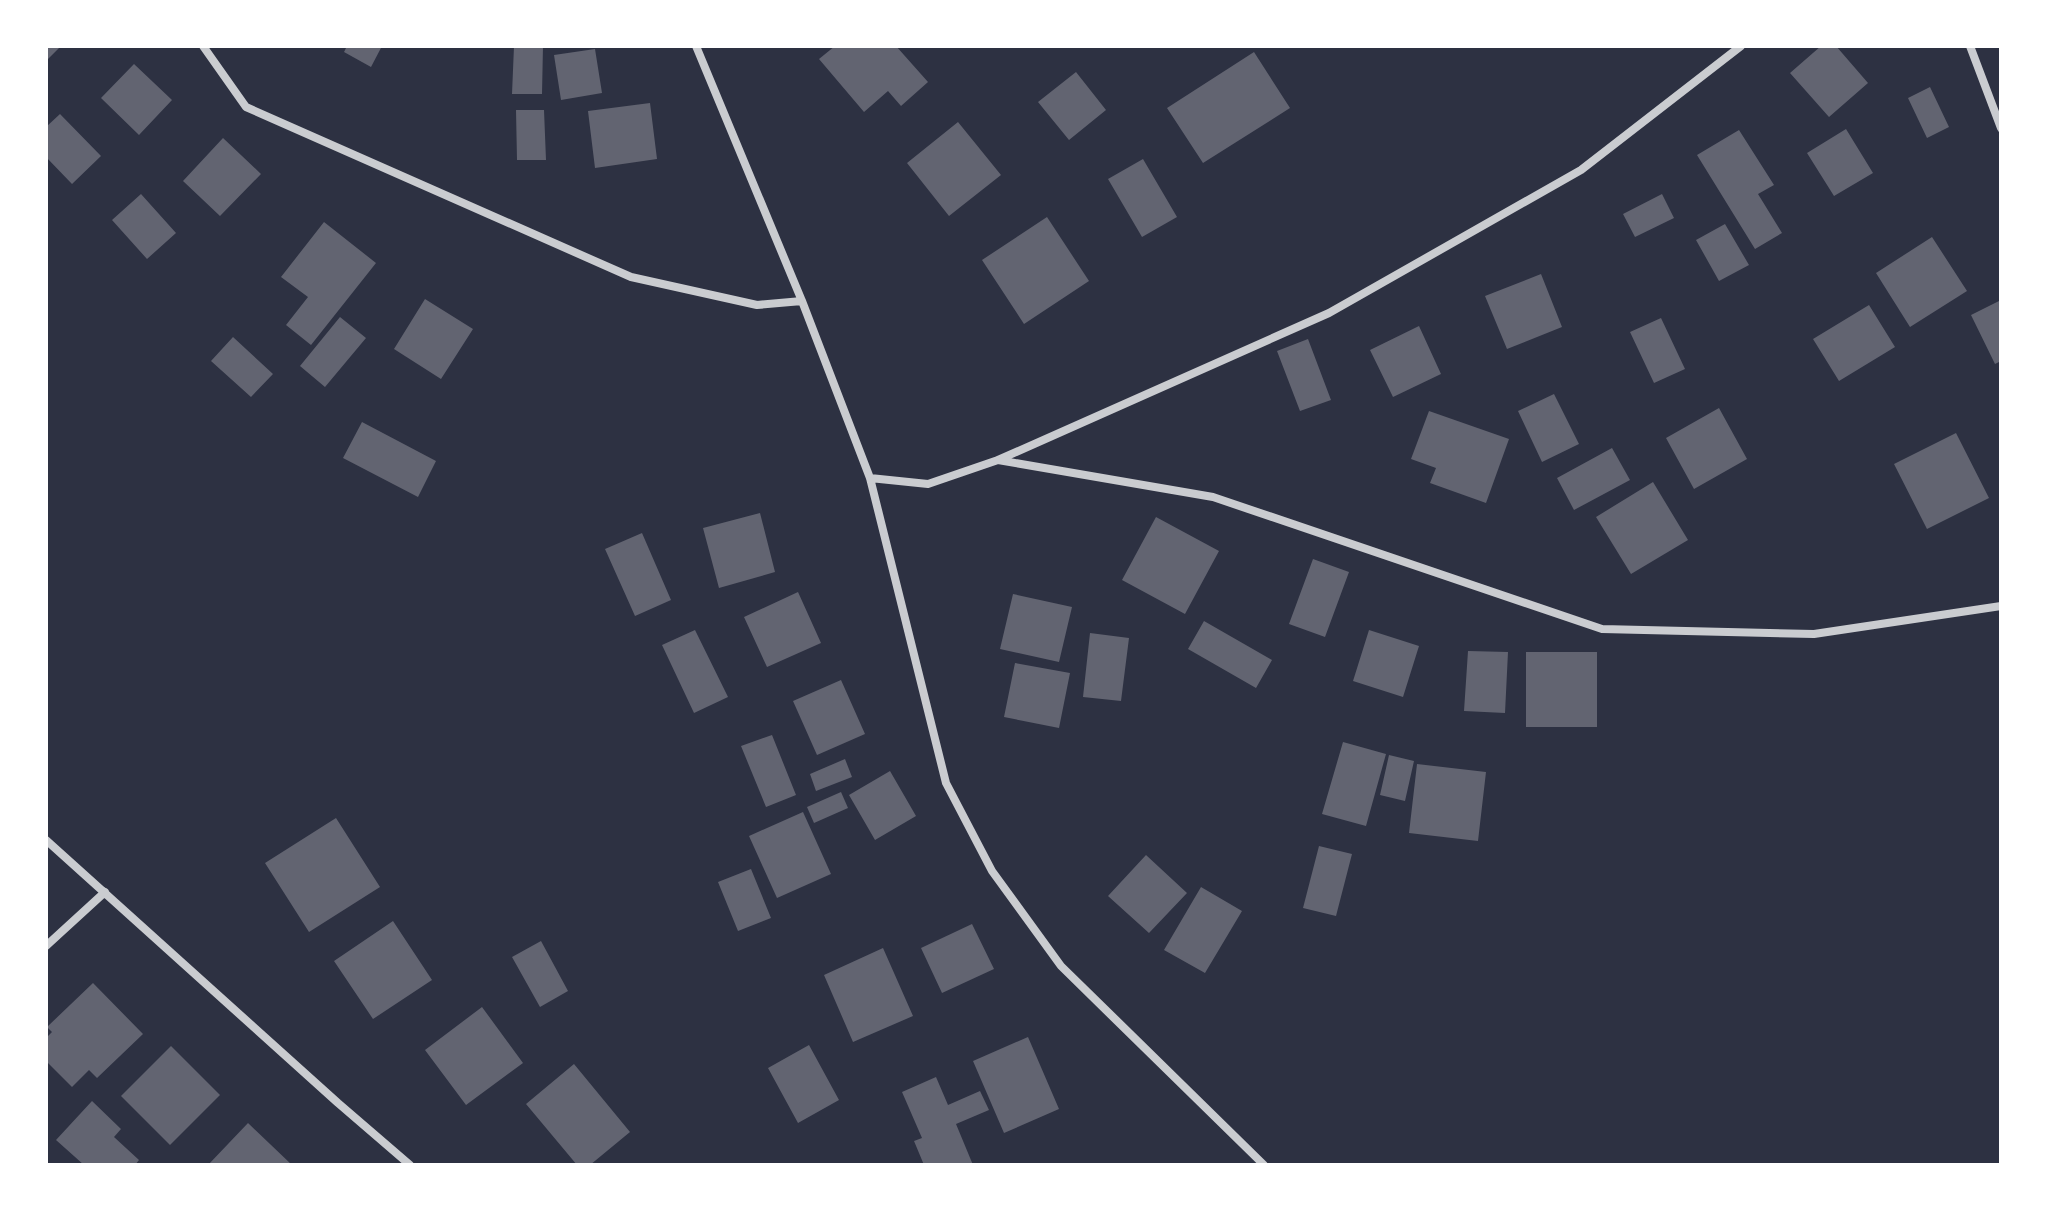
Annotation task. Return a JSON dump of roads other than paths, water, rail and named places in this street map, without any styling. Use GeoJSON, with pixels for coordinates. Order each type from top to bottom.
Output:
{"type":"FeatureCollection","features":[{"type":"Feature","properties":{"kind":"street"},"geometry":{"type":"LineString","coordinates":[[203,46],[246,107],[631,277],[757,305],[802,301]]}},
{"type":"Feature","properties":{"kind":"street"},"geometry":{"type":"LineString","coordinates":[[696,46],[802,301],[870,478],[946,783],[992,871],[1061,966],[1264,1165]]}},
{"type":"Feature","properties":{"kind":"street"},"geometry":{"type":"LineString","coordinates":[[870,478],[928,484],[998,460],[1343,305],[1581,170],[1741,46]]}},
{"type":"Feature","properties":{"kind":"street"},"geometry":{"type":"LineString","coordinates":[[1970,46],[2001,128]]}},
{"type":"Feature","properties":{"kind":"street"},"geometry":{"type":"LineString","coordinates":[[998,460],[1213,497],[1602,629],[1814,634],[2001,606]]}},
{"type":"Feature","properties":{"kind":"street"},"geometry":{"type":"LineString","coordinates":[[46,840],[410,1165]]}},
{"type":"Feature","properties":{"kind":"street"},"geometry":{"type":"LineString","coordinates":[[46,946],[105,892]]}}]}
